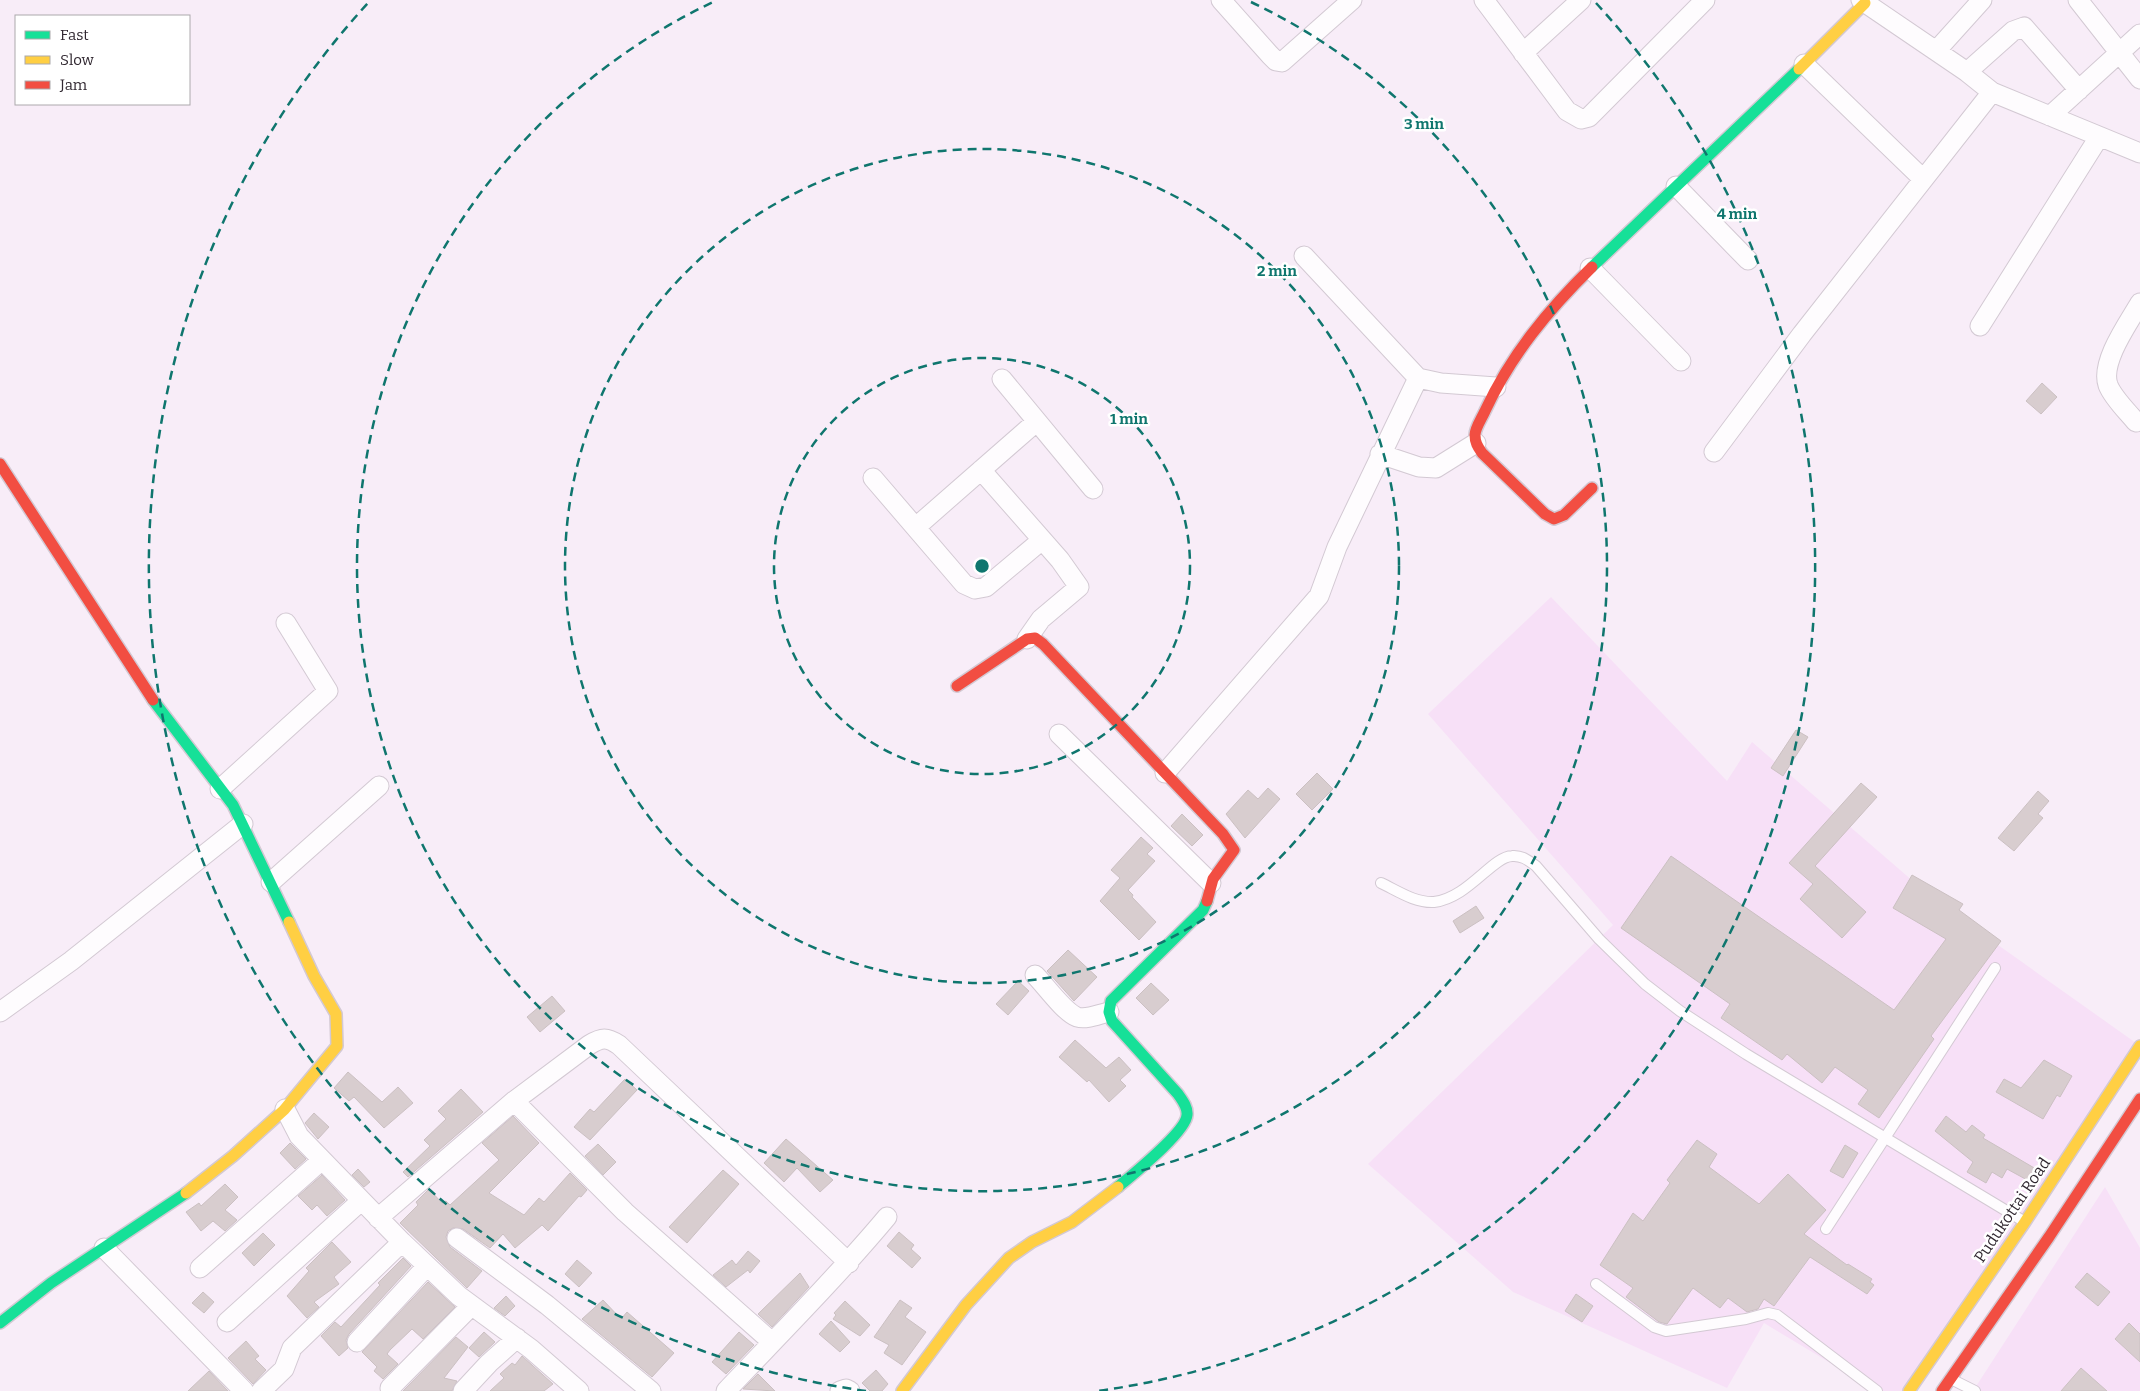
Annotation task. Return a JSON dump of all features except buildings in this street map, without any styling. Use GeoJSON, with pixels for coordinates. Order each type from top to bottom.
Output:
{"type":"FeatureCollection","features":[{"type":"Feature","properties":{"kind":"main road"},"geometry":{"type":"LineString","coordinates":[[1592,488],[1564,516],[1554,518],[1545,514],[1482,453],[1476,443],[1475,433],[1496,386],[1512,359],[1545,315],[1590,268],[1804,64],[1863,2]]}},
{"type":"Feature","properties":{"kind":"main road"},"geometry":{"type":"LineString","coordinates":[[0,464],[151,698],[233,806],[271,882],[314,976],[336,1014],[337,1046],[285,1109],[222,1166],[143,1223],[19,1305],[0,1323]]}},
{"type":"Feature","properties":{"kind":"main road"},"geometry":{"type":"LineString","coordinates":[[902,1391],[986,1282],[1010,1257],[1026,1244],[1073,1222],[1155,1155],[1180,1130],[1187,1119],[1187,1108],[1178,1094],[1112,1021],[1108,1012],[1112,1001],[1203,910],[1208,902],[1211,883],[1232,856],[1234,850],[1223,834],[1043,644],[1035,638],[1027,639],[957,686]]}},
{"type":"Feature","properties":{"kind":"main road","name":"Pudukottai Road"},"geometry":{"type":"LineString","coordinates":[[1942,1391],[2037,1229],[2140,1046]]}},
{"type":"Feature","properties":{"kind":"main road","name":"Pudukottai Road"},"geometry":{"type":"LineString","coordinates":[[1909,1391],[2140,1099]]}},
{"type":"Feature","properties":{"kind":"street"},"geometry":{"type":"LineString","coordinates":[[1221,0],[1270,55],[1282,62],[1352,0]]}},
{"type":"Feature","properties":{"kind":"street"},"geometry":{"type":"LineString","coordinates":[[1484,0],[1567,110],[1581,119],[1589,117],[1705,0]]}},
{"type":"Feature","properties":{"kind":"street"},"geometry":{"type":"LineString","coordinates":[[1523,53],[1581,0]]}},
{"type":"Feature","properties":{"kind":"street"},"geometry":{"type":"LineString","coordinates":[[1936,51],[1982,0]]}},
{"type":"Feature","properties":{"kind":"street"},"geometry":{"type":"LineString","coordinates":[[2078,0],[2140,79]]}},
{"type":"Feature","properties":{"kind":"street"},"geometry":{"type":"LineString","coordinates":[[1863,2],[1967,72],[1992,92],[2140,153]]}},
{"type":"Feature","properties":{"kind":"street"},"geometry":{"type":"LineString","coordinates":[[1967,72],[2012,31],[2024,27],[2079,90]]}},
{"type":"Feature","properties":{"kind":"street"},"geometry":{"type":"LineString","coordinates":[[2050,116],[2140,34]]}},
{"type":"Feature","properties":{"kind":"street"},"geometry":{"type":"LineString","coordinates":[[1804,64],[1922,179]]}},
{"type":"Feature","properties":{"kind":"street"},"geometry":{"type":"LineString","coordinates":[[1714,452],[1802,334],[1992,92]]}},
{"type":"Feature","properties":{"kind":"street"},"geometry":{"type":"LineString","coordinates":[[1980,326],[2099,137]]}},
{"type":"Feature","properties":{"kind":"street"},"geometry":{"type":"LineString","coordinates":[[1676,186],[1748,260]]}},
{"type":"Feature","properties":{"kind":"street"},"geometry":{"type":"LineString","coordinates":[[1304,256],[1418,378],[1441,383],[1496,386]]}},
{"type":"Feature","properties":{"kind":"street"},"geometry":{"type":"LineString","coordinates":[[1590,268],[1681,361]]}},
{"type":"Feature","properties":{"kind":"street"},"geometry":{"type":"LineString","coordinates":[[2136,422],[2113,393],[2108,384],[2106,372],[2110,357],[2140,303]]}},
{"type":"Feature","properties":{"kind":"street"},"geometry":{"type":"LineString","coordinates":[[1165,773],[1319,596],[1337,547],[1418,378]]}},
{"type":"Feature","properties":{"kind":"street"},"geometry":{"type":"LineString","coordinates":[[1002,379],[1093,489]]}},
{"type":"Feature","properties":{"kind":"street"},"geometry":{"type":"LineString","coordinates":[[916,527],[1036,422]]}},
{"type":"Feature","properties":{"kind":"street"},"geometry":{"type":"LineString","coordinates":[[1380,454],[1419,467],[1436,468],[1476,443]]}},
{"type":"Feature","properties":{"kind":"street"},"geometry":{"type":"LineString","coordinates":[[981,470],[1060,560],[1079,587],[1041,620],[1027,639]]}},
{"type":"Feature","properties":{"kind":"street"},"geometry":{"type":"LineString","coordinates":[[874,478],[964,584],[976,589],[986,587],[1042,540]]}},
{"type":"Feature","properties":{"kind":"street"},"geometry":{"type":"LineString","coordinates":[[220,789],[328,691],[286,623]]}},
{"type":"Feature","properties":{"kind":"street"},"geometry":{"type":"LineString","coordinates":[[1060,734],[1211,883]]}},
{"type":"Feature","properties":{"kind":"street"},"geometry":{"type":"LineString","coordinates":[[271,882],[379,786]]}},
{"type":"Feature","properties":{"kind":"street"},"geometry":{"type":"LineString","coordinates":[[0,1012],[70,961],[243,824]]}},
{"type":"Feature","properties":{"kind":"street"},"geometry":{"type":"LineString","coordinates":[[1035,975],[1068,1010],[1078,1017],[1088,1018],[1108,1012]]}},
{"type":"Feature","properties":{"kind":"street"},"geometry":{"type":"LineString","coordinates":[[378,1218],[514,1101],[589,1045],[600,1038],[608,1038],[619,1045],[849,1263]]}},
{"type":"Feature","properties":{"kind":"street"},"geometry":{"type":"LineString","coordinates":[[514,1101],[625,1212],[772,1342]]}},
{"type":"Feature","properties":{"kind":"street"},"geometry":{"type":"LineString","coordinates":[[285,1109],[300,1136],[402,1242],[471,1306],[517,1338],[579,1391]]}},
{"type":"Feature","properties":{"kind":"street"},"geometry":{"type":"LineString","coordinates":[[200,1268],[322,1160]]}},
{"type":"Feature","properties":{"kind":"street"},"geometry":{"type":"LineString","coordinates":[[227,1322],[361,1201]]}},
{"type":"Feature","properties":{"kind":"street"},"geometry":{"type":"LineString","coordinates":[[737,1387],[772,1342],[849,1263],[887,1217]]}},
{"type":"Feature","properties":{"kind":"street"},"geometry":{"type":"LineString","coordinates":[[457,1238],[547,1304],[651,1391]]}},
{"type":"Feature","properties":{"kind":"street"},"geometry":{"type":"LineString","coordinates":[[261,1391],[284,1369],[292,1348],[402,1242]]}},
{"type":"Feature","properties":{"kind":"street"},"geometry":{"type":"LineString","coordinates":[[104,1248],[244,1391]]}},
{"type":"Feature","properties":{"kind":"street"},"geometry":{"type":"LineString","coordinates":[[357,1342],[428,1266]]}},
{"type":"Feature","properties":{"kind":"street"},"geometry":{"type":"LineString","coordinates":[[390,1388],[471,1306]]}},
{"type":"Feature","properties":{"kind":"street"},"geometry":{"type":"LineString","coordinates":[[463,1391],[489,1363],[517,1338]]}},
{"type":"Feature","properties":{"kind":"street"},"geometry":{"type":"LineString","coordinates":[[840,1391],[846,1389],[850,1391]]}},
{"type":"Feature","properties":{"kind":"lane"},"geometry":{"type":"LineString","coordinates":[[1381,882],[1418,900],[1434,902],[1453,897],[1511,855],[1523,857],[1536,866],[1599,939],[1645,984],[1673,1006],[1746,1054],[2037,1229]]}},
{"type":"Feature","properties":{"kind":"lane"},"geometry":{"type":"LineString","coordinates":[[1826,1229],[1995,968]]}},
{"type":"Feature","properties":{"kind":"lane"},"geometry":{"type":"LineString","coordinates":[[1596,1284],[1654,1327],[1666,1331],[1746,1319],[1768,1313],[1777,1314],[1877,1391]]}},
{"type":"Feature","properties":{"kind":"lane"},"geometry":{"type":"LineString","coordinates":[[1950,1379],[1975,1391]]}},
{"type":"Feature","properties":{"kind":"shaded area"},"geometry":{"type":"Polygon","coordinates":[[[1551,597],[1727,781],[1752,742],[1936,901],[2136,1043],[1912,1391],[1877,1391],[1764,1323],[1727,1388],[1513,1292],[1368,1164],[1613,925],[1428,714],[1551,597]]]}},
{"type":"Feature","properties":{"kind":"shaded area"},"geometry":{"type":"Polygon","coordinates":[[[2105,1187],[2140,1248],[2140,1391],[1973,1391],[2105,1187]]]}},
{"type":"Feature","properties":{"kind":"traffic: fast"},"geometry":{"type":"LineString","coordinates":[[1592,267],[1799,69]]}},
{"type":"Feature","properties":{"kind":"traffic: fast"},"geometry":{"type":"LineString","coordinates":[[153,700],[233,805],[289,922]]}},
{"type":"Feature","properties":{"kind":"traffic: fast"},"geometry":{"type":"LineString","coordinates":[[1118,1187],[1178,1132],[1187,1115],[1187,1109],[1178,1094],[1112,1021],[1109,1012],[1111,1001],[1203,910],[1207,901]]}},
{"type":"Feature","properties":{"kind":"traffic: fast"},"geometry":{"type":"LineString","coordinates":[[0,1323],[51,1283],[186,1193]]}},
{"type":"Feature","properties":{"kind":"traffic: slow"},"geometry":{"type":"LineString","coordinates":[[1799,69],[1865,3]]}},
{"type":"Feature","properties":{"kind":"traffic: slow"},"geometry":{"type":"LineString","coordinates":[[186,1193],[233,1156],[284,1110],[337,1046],[336,1014],[314,976],[289,922]]}},
{"type":"Feature","properties":{"kind":"traffic: slow"},"geometry":{"type":"LineString","coordinates":[[1909,1391],[2025,1222],[2140,1046]]}},
{"type":"Feature","properties":{"kind":"traffic: slow"},"geometry":{"type":"LineString","coordinates":[[902,1391],[966,1305],[1009,1258],[1032,1242],[1072,1222],[1118,1187]]}},
{"type":"Feature","properties":{"kind":"traffic: jam"},"geometry":{"type":"LineString","coordinates":[[1592,267],[1560,300],[1519,352],[1495,390],[1475,432],[1476,443],[1482,453],[1545,514],[1554,519],[1564,515],[1592,488]]}},
{"type":"Feature","properties":{"kind":"traffic: jam"},"geometry":{"type":"LineString","coordinates":[[0,464],[153,700]]}},
{"type":"Feature","properties":{"kind":"traffic: jam"},"geometry":{"type":"LineString","coordinates":[[957,686],[1027,639],[1035,638],[1043,644],[1223,834],[1234,850],[1213,879],[1207,901]]}},
{"type":"Feature","properties":{"kind":"traffic: jam"},"geometry":{"type":"LineString","coordinates":[[1942,1391],[2049,1237],[2140,1099]]}}]}
